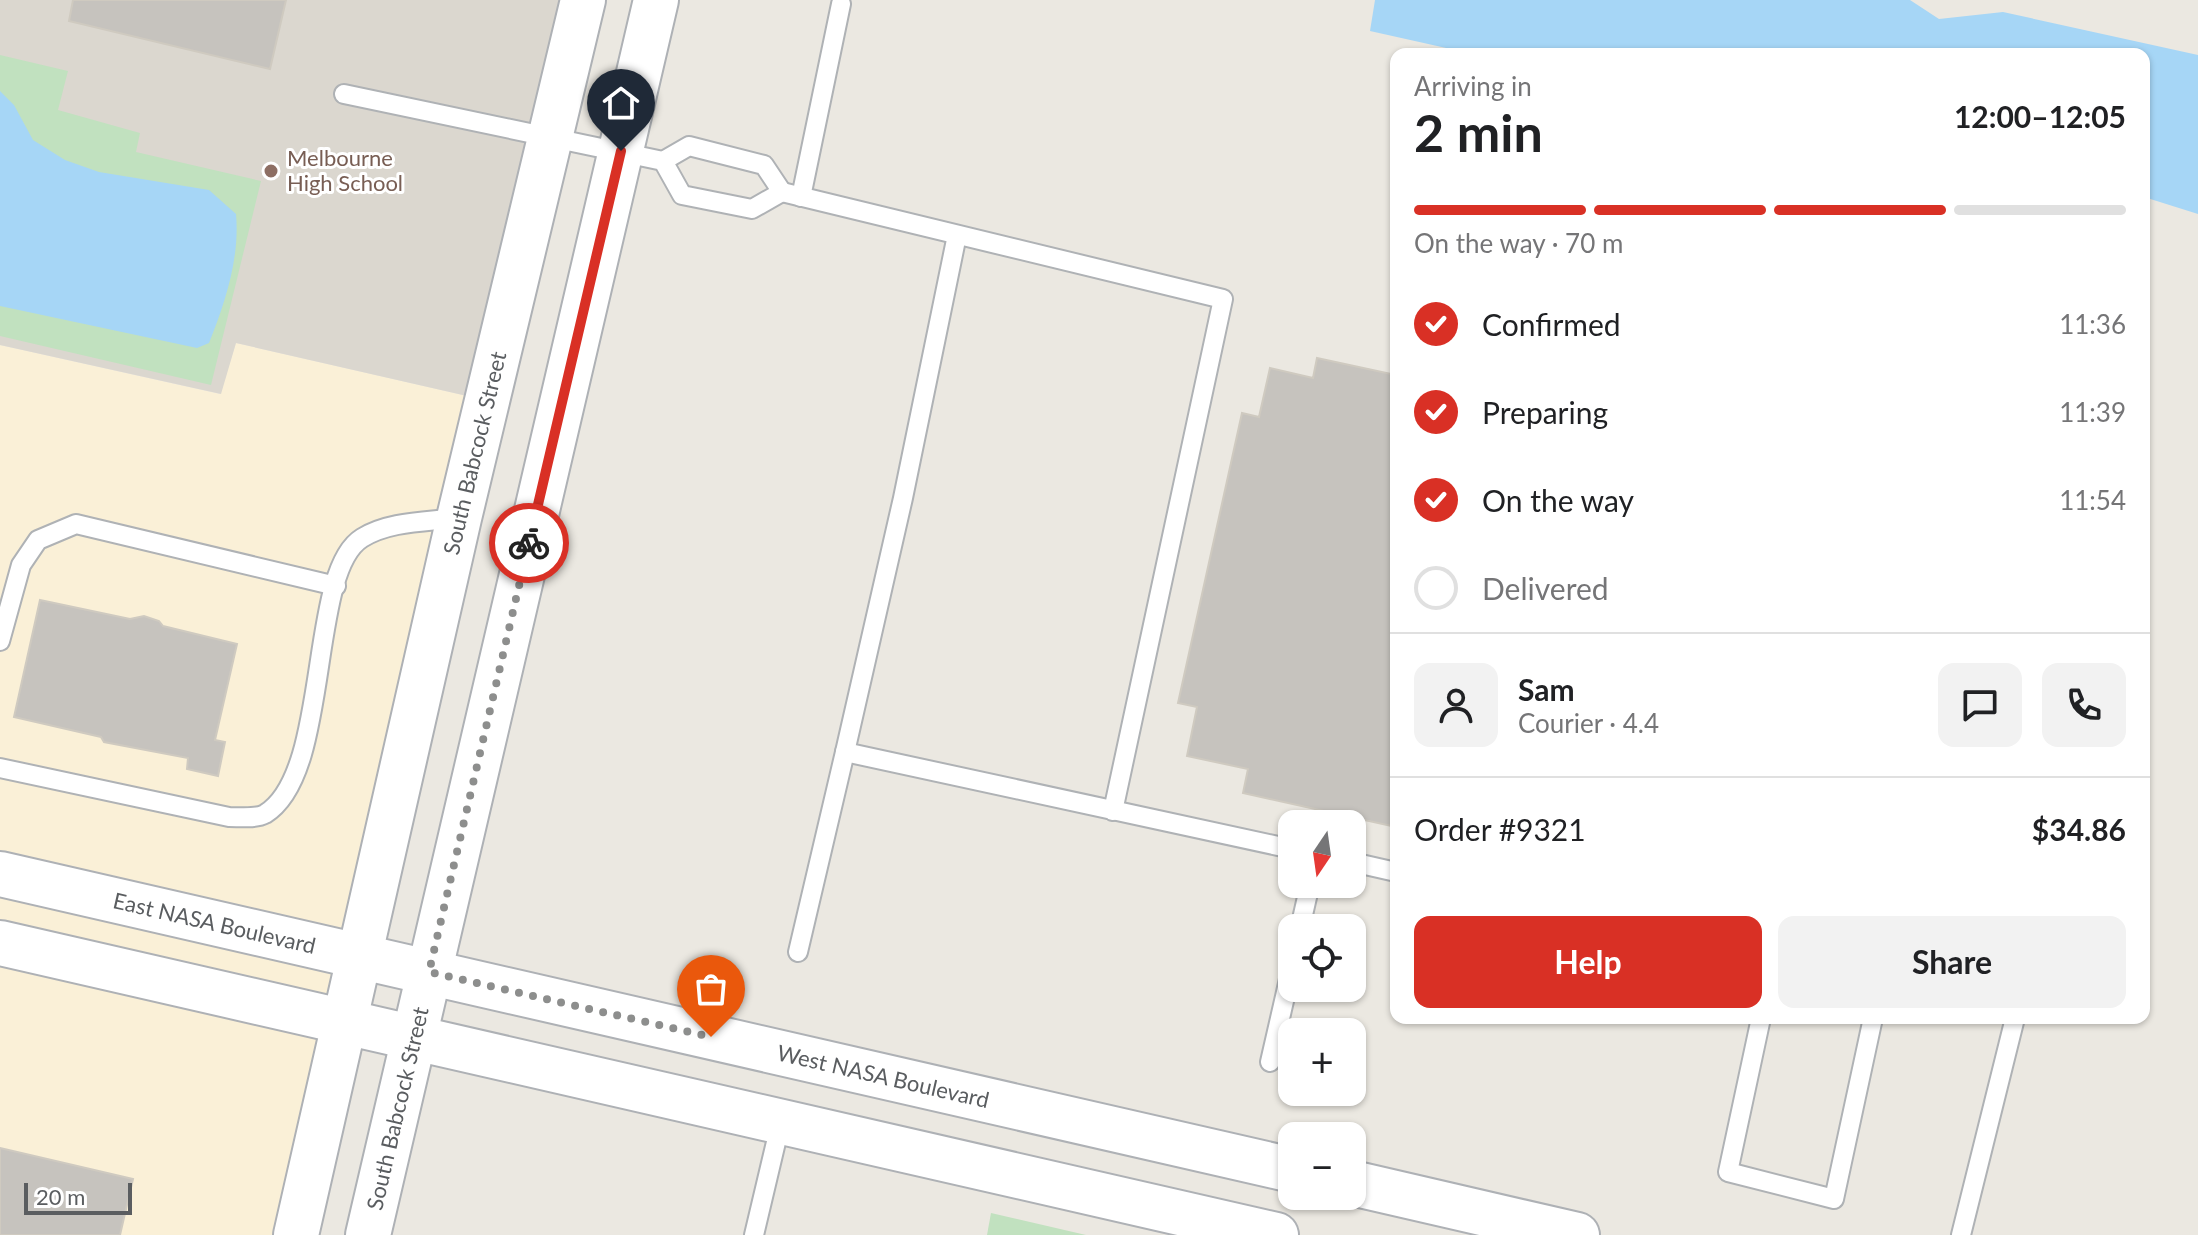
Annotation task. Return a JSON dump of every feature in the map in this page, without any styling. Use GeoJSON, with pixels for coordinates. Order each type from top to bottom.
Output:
{"type":"FeatureCollection","features":[{"type":"Feature","properties":{"kind":"main road","name":"South Babcock Street"},"geometry":{"type":"LineString","coordinates":[[296,1235],[459,518],[583,0]]}},
{"type":"Feature","properties":{"kind":"main road","name":"South Babcock Street"},"geometry":{"type":"LineString","coordinates":[[368,1235],[656,0]]}},
{"type":"Feature","properties":{"kind":"main road","name":"East NASA Boulevard"},"geometry":{"type":"LineString","coordinates":[[0,874],[429,972]]}},
{"type":"Feature","properties":{"kind":"main road"},"geometry":{"type":"LineString","coordinates":[[0,943],[1276,1235]]}},
{"type":"Feature","properties":{"kind":"main road","name":"West NASA Boulevard"},"geometry":{"type":"LineString","coordinates":[[429,972],[1278,1167]]}},
{"type":"Feature","properties":{"kind":"main road"},"geometry":{"type":"LineString","coordinates":[[1366,1186],[1577,1235]]}},
{"type":"Feature","properties":{"kind":"lane"},"geometry":{"type":"LineString","coordinates":[[801,197],[841,4]]}},
{"type":"Feature","properties":{"kind":"lane"},"geometry":{"type":"LineString","coordinates":[[344,94],[663,161],[689,146],[764,165],[782,192],[1223,299],[1113,811]]}},
{"type":"Feature","properties":{"kind":"lane"},"geometry":{"type":"LineString","coordinates":[[663,161],[682,195],[752,209],[782,192]]}},
{"type":"Feature","properties":{"kind":"lane"},"geometry":{"type":"LineString","coordinates":[[798,952],[903,498],[957,235]]}},
{"type":"Feature","properties":{"kind":"lane"},"geometry":{"type":"LineString","coordinates":[[0,768],[229,817],[262,816],[281,801],[298,771],[339,569],[360,538],[399,525],[459,518]]}},
{"type":"Feature","properties":{"kind":"lane"},"geometry":{"type":"LineString","coordinates":[[0,641],[21,565],[38,540],[76,524],[336,586]]}},
{"type":"Feature","properties":{"kind":"lane"},"geometry":{"type":"LineString","coordinates":[[845,752],[1278,846]]}},
{"type":"Feature","properties":{"kind":"lane"},"geometry":{"type":"LineString","coordinates":[[1366,865],[1390,871]]}},
{"type":"Feature","properties":{"kind":"lane"},"geometry":{"type":"LineString","coordinates":[[1270,1062],[1284,1002]]}},
{"type":"Feature","properties":{"kind":"lane"},"geometry":{"type":"LineString","coordinates":[[1760,1024],[1728,1172],[1834,1199],[1872,1024]]}},
{"type":"Feature","properties":{"kind":"lane"},"geometry":{"type":"LineString","coordinates":[[1961,1235],[2014,1024]]}},
{"type":"Feature","properties":{"kind":"lane"},"geometry":{"type":"LineString","coordinates":[[754,1235],[781,1121]]}},
{"type":"Feature","properties":{"kind":"shaded area","name":"Melbourne High School"},"geometry":{"type":"Polygon","coordinates":[[[0,0],[583,0],[489,401],[236,343],[221,394],[0,345],[0,0]]]}},
{"type":"Feature","properties":{"kind":"shaded area"},"geometry":{"type":"Polygon","coordinates":[[[236,343],[489,401],[297,1235],[0,1235],[0,345],[220,394],[236,343]]]}},
{"type":"Feature","properties":{"kind":"green space"},"geometry":{"type":"Polygon","coordinates":[[[0,55],[68,71],[58,110],[140,133],[136,152],[261,181],[211,385],[0,336],[0,55]]]}},
{"type":"Feature","properties":{"kind":"green space"},"geometry":{"type":"Polygon","coordinates":[[[991,1213],[1086,1235],[987,1235],[991,1213]]]}},
{"type":"Feature","properties":{"kind":"water"},"geometry":{"type":"Polygon","coordinates":[[[1375,0],[1910,0],[1939,19],[2003,12],[2198,55],[2198,214],[2150,199],[2150,48],[1446,48],[1370,31],[1375,0]]]}},
{"type":"Feature","properties":{"kind":"water"},"geometry":{"type":"Polygon","coordinates":[[[0,91],[14,105],[33,140],[65,160],[99,172],[209,190],[236,214],[233,264],[226,296],[209,343],[197,348],[0,306],[0,91]]]}},
{"type":"Feature","properties":{"kind":"building"},"geometry":{"type":"Polygon","coordinates":[[[73,0],[286,0],[270,69],[69,21],[73,0]]]}},
{"type":"Feature","properties":{"kind":"building"},"geometry":{"type":"Polygon","coordinates":[[[1317,358],[1390,374],[1390,826],[1366,820],[1366,810],[1320,810],[1243,793],[1248,769],[1187,756],[1197,707],[1178,703],[1242,413],[1259,417],[1270,368],[1313,378],[1317,358]]]}},
{"type":"Feature","properties":{"kind":"building"},"geometry":{"type":"Polygon","coordinates":[[[40,600],[130,619],[144,616],[159,621],[163,626],[237,644],[215,740],[225,742],[218,776],[187,769],[188,758],[104,742],[101,737],[14,717],[40,600]]]}},
{"type":"Feature","properties":{"kind":"building"},"geometry":{"type":"Polygon","coordinates":[[[0,1148],[133,1179],[120,1235],[0,1235],[0,1148]]]}},
{"type":"Feature","properties":{"kind":"way so far"},"geometry":{"type":"LineString","coordinates":[[529,543],[429,972],[711,1037]]}},
{"type":"Feature","properties":{"kind":"place","name":"Melbourne High School"},"geometry":{"type":"Point","coordinates":[271,171]}},
{"type":"Feature","properties":{"kind":"route"},"geometry":{"type":"LineString","coordinates":[[529,543],[621,151]]}}]}
